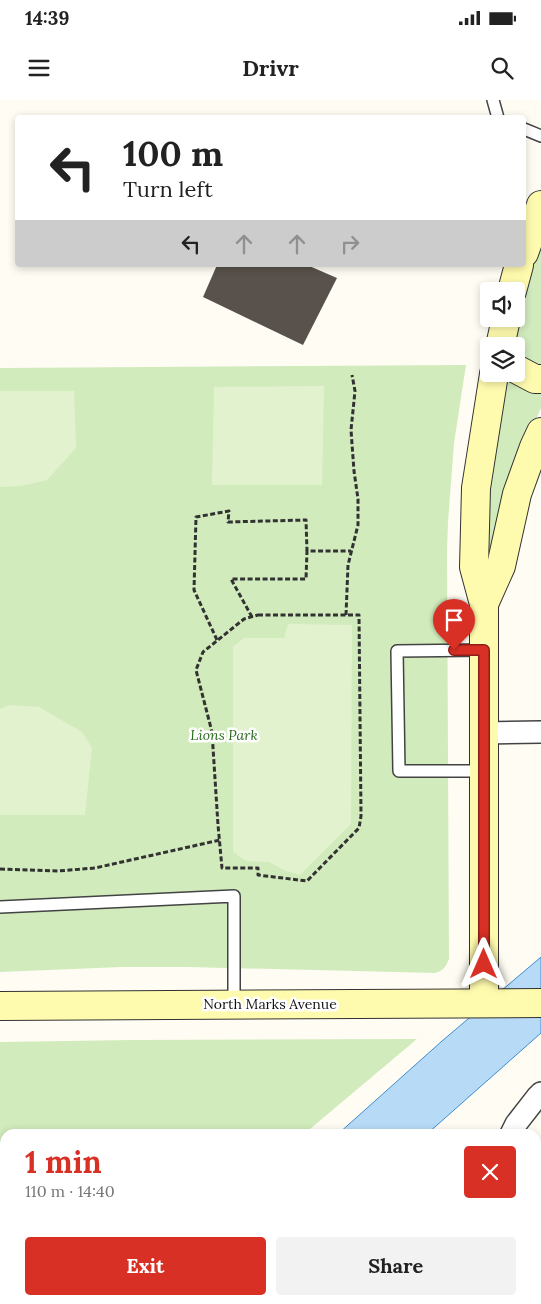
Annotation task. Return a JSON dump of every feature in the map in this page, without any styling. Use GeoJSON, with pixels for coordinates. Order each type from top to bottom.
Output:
{"type":"FeatureCollection","features":[{"type":"Feature","properties":{"kind":"street"},"geometry":{"type":"LineString","coordinates":[[526,247],[541,204]]}},
{"type":"Feature","properties":{"kind":"street"},"geometry":{"type":"LineString","coordinates":[[514,282],[518,267]]}},
{"type":"Feature","properties":{"kind":"street"},"geometry":{"type":"LineString","coordinates":[[525,374],[535,379],[541,379]]}},
{"type":"Feature","properties":{"kind":"street"},"geometry":{"type":"LineString","coordinates":[[484,1003],[484,604],[474,566],[476,488],[493,382]]}},
{"type":"Feature","properties":{"kind":"street"},"geometry":{"type":"LineString","coordinates":[[484,604],[501,566],[517,494],[541,432]]}},
{"type":"Feature","properties":{"kind":"street"},"geometry":{"type":"LineString","coordinates":[[484,733],[541,732]]}},
{"type":"Feature","properties":{"kind":"street","name":"North Marks Avenue"},"geometry":{"type":"LineString","coordinates":[[0,1006],[541,1003]]}},
{"type":"Feature","properties":{"kind":"street"},"geometry":{"type":"LineString","coordinates":[[514,1129],[541,1093]]}},
{"type":"Feature","properties":{"kind":"lane"},"geometry":{"type":"LineString","coordinates":[[492,100],[497,115]]}},
{"type":"Feature","properties":{"kind":"lane"},"geometry":{"type":"LineString","coordinates":[[526,129],[541,136]]}},
{"type":"Feature","properties":{"kind":"lane"},"geometry":{"type":"LineString","coordinates":[[484,650],[397,651],[399,771],[484,771]]}},
{"type":"Feature","properties":{"kind":"lane"},"geometry":{"type":"LineString","coordinates":[[0,907],[234,896],[234,1004]]}},
{"type":"Feature","properties":{"kind":"path"},"geometry":{"type":"LineString","coordinates":[[346,615],[348,565],[358,525],[358,500],[354,471],[352,430],[355,391],[352,375]]}},
{"type":"Feature","properties":{"kind":"path"},"geometry":{"type":"LineString","coordinates":[[217,640],[194,590],[196,517],[229,511],[228,522],[306,520],[306,580],[231,580],[252,617]]}},
{"type":"Feature","properties":{"kind":"path"},"geometry":{"type":"LineString","coordinates":[[307,551],[352,550]]}},
{"type":"Feature","properties":{"kind":"path"},"geometry":{"type":"LineString","coordinates":[[258,615],[346,615],[359,615],[361,816],[359,828],[307,881],[258,875],[258,868],[222,868],[212,732],[196,670],[203,652],[244,619],[258,615]]}},
{"type":"Feature","properties":{"kind":"path"},"geometry":{"type":"LineString","coordinates":[[0,869],[58,871],[95,868],[220,840]]}},
{"type":"Feature","properties":{"kind":"green space"},"geometry":{"type":"Polygon","coordinates":[[[541,238],[541,408],[513,471],[487,564],[490,474],[504,382],[525,382],[525,337],[514,337],[517,327],[525,327],[525,295],[541,238]]]}},
{"type":"Feature","properties":{"kind":"green space","name":"Lions Park"},"geometry":{"type":"Polygon","coordinates":[[[466,365],[454,443],[448,522],[449,959],[442,970],[435,973],[122,967],[0,972],[0,368],[466,365]]]}},
{"type":"Feature","properties":{"kind":"green space"},"geometry":{"type":"Polygon","coordinates":[[[324,386],[322,485],[212,485],[214,387],[324,386]]]}},
{"type":"Feature","properties":{"kind":"green space"},"geometry":{"type":"Polygon","coordinates":[[[0,391],[74,391],[76,448],[47,480],[21,486],[0,487],[0,391]]]}},
{"type":"Feature","properties":{"kind":"green space"},"geometry":{"type":"Polygon","coordinates":[[[288,624],[352,625],[351,824],[300,875],[286,871],[269,862],[246,861],[233,852],[233,647],[244,638],[284,638],[288,624]]]}},
{"type":"Feature","properties":{"kind":"green space"},"geometry":{"type":"Polygon","coordinates":[[[10,705],[39,707],[82,732],[92,748],[85,815],[0,815],[0,709],[10,705]]]}},
{"type":"Feature","properties":{"kind":"green space"},"geometry":{"type":"Polygon","coordinates":[[[417,1039],[310,1129],[0,1129],[0,1042],[417,1039]]]}},
{"type":"Feature","properties":{"kind":"water"},"geometry":{"type":"Polygon","coordinates":[[[541,957],[541,1033],[433,1129],[344,1129],[442,1041],[541,957]]]}},
{"type":"Feature","properties":{"kind":"building"},"geometry":{"type":"Polygon","coordinates":[[[216,267],[312,267],[337,278],[303,345],[203,297],[216,267]]]}},
{"type":"Feature","properties":{"kind":"route"},"geometry":{"type":"LineString","coordinates":[[454,650],[484,650],[484,964]]}}]}
